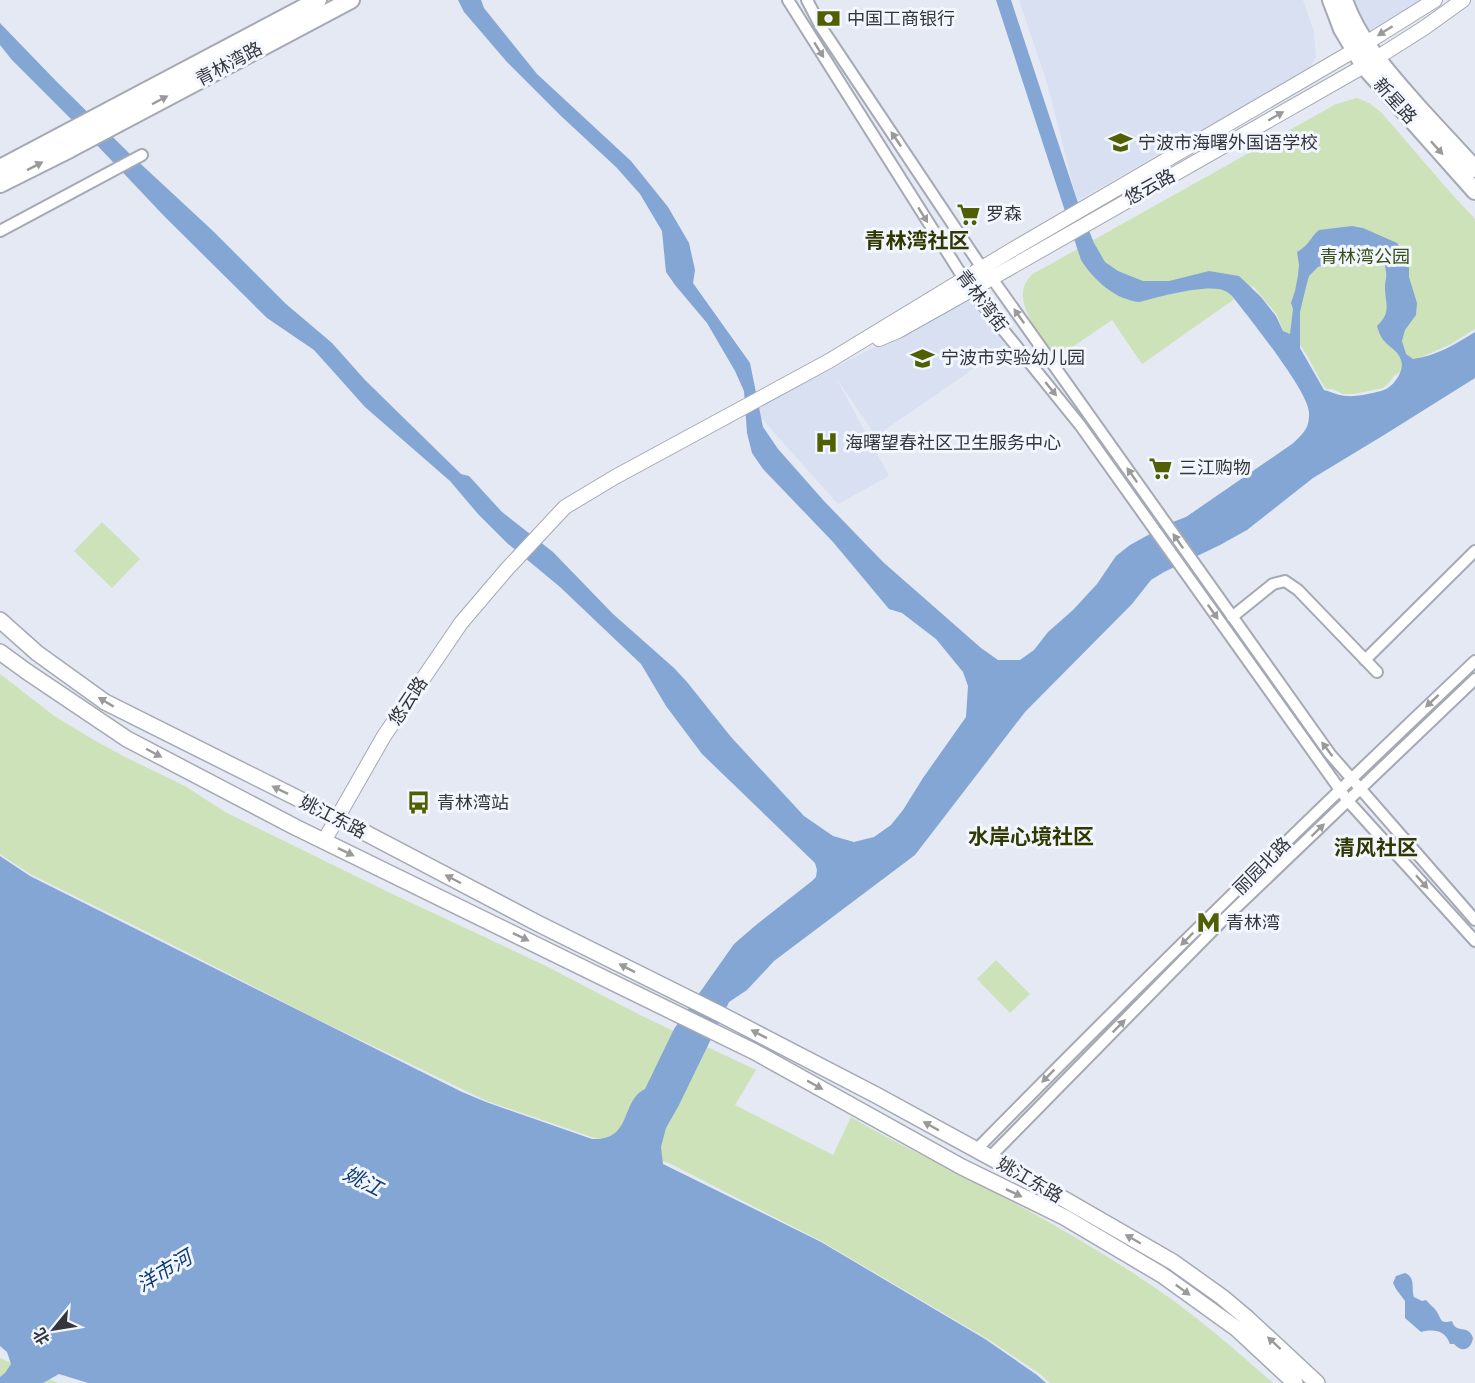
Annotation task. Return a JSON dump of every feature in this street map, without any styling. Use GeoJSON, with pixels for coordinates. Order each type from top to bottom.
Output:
{"type":"FeatureCollection","features":[{"type":"Feature","properties":{"kind":"main road","name":"青林湾路"},"geometry":{"type":"LineString","coordinates":[[104,122],[318,0]]}},
{"type":"Feature","properties":{"kind":"main road","name":"青林湾路"},"geometry":{"type":"LineString","coordinates":[[104,122],[351,0]]}},
{"type":"Feature","properties":{"kind":"main road","name":"新星路"},"geometry":{"type":"LineString","coordinates":[[1331,0],[1342,29],[1361,46]]}},
{"type":"Feature","properties":{"kind":"main road","name":"新星路"},"geometry":{"type":"LineString","coordinates":[[1344,0],[1361,46],[1370,62],[1475,191]]}},
{"type":"Feature","properties":{"kind":"main road","name":"新星路"},"geometry":{"type":"LineString","coordinates":[[1370,62],[1398,85],[1475,169]]}},
{"type":"Feature","properties":{"kind":"main road"},"geometry":{"type":"LineString","coordinates":[[0,168],[52,142],[104,122]]}},
{"type":"Feature","properties":{"kind":"main road"},"geometry":{"type":"LineString","coordinates":[[0,184],[70,149],[104,122]]}},
{"type":"Feature","properties":{"kind":"main road","name":"姚江东路"},"geometry":{"type":"LineString","coordinates":[[0,620],[38,653],[105,702],[337,818],[539,924],[876,1095],[990,1157],[1173,1262],[1247,1318],[1317,1383]]}},
{"type":"Feature","properties":{"kind":"main road","name":"姚江东路"},"geometry":{"type":"LineString","coordinates":[[0,652],[127,739],[324,841],[755,1052],[962,1167],[1064,1217],[1162,1275],[1237,1329],[1295,1383]]}},
{"type":"Feature","properties":{"kind":"street","name":"青林湾街"},"geometry":{"type":"LineString","coordinates":[[788,0],[968,284],[1080,425],[1348,801],[1475,941]]}},
{"type":"Feature","properties":{"kind":"street","name":"青林湾街"},"geometry":{"type":"LineString","coordinates":[[807,0],[821,27],[987,273],[1330,754],[1475,920]]}},
{"type":"Feature","properties":{"kind":"street","name":"悠云路"},"geometry":{"type":"LineString","coordinates":[[324,841],[391,726],[461,623],[565,507],[615,477],[829,361],[898,331],[968,284],[1058,231],[1091,203],[1361,46],[1435,0]]}},
{"type":"Feature","properties":{"kind":"street","name":"悠云路"},"geometry":{"type":"LineString","coordinates":[[1058,231],[1097,217],[1370,62],[1463,0]]}},
{"type":"Feature","properties":{"kind":"street"},"geometry":{"type":"LineString","coordinates":[[0,231],[142,155]]}},
{"type":"Feature","properties":{"kind":"street"},"geometry":{"type":"LineString","coordinates":[[1365,660],[1475,551]]}},
{"type":"Feature","properties":{"kind":"street"},"geometry":{"type":"LineString","coordinates":[[1232,617],[1273,584],[1285,581],[1298,590],[1377,672]]}},
{"type":"Feature","properties":{"kind":"street","name":"丽园北路"},"geometry":{"type":"LineString","coordinates":[[976,1150],[1351,778],[1475,661]]}},
{"type":"Feature","properties":{"kind":"street","name":"丽园北路"},"geometry":{"type":"LineString","coordinates":[[990,1157],[1219,924],[1475,679]]}},
{"type":"Feature","properties":{"kind":"shaded area","name":"宁波市海曙外国语学校"},"geometry":{"type":"Polygon","coordinates":[[[1019,0],[1303,0],[1314,32],[1316,56],[1310,68],[1077,201],[1048,86],[1019,0]]]}},
{"type":"Feature","properties":{"kind":"shaded area"},"geometry":{"type":"Polygon","coordinates":[[[1350,0],[1427,0],[1370,35],[1350,0]]]}},
{"type":"Feature","properties":{"kind":"shaded area"},"geometry":{"type":"Polygon","coordinates":[[[970,297],[1008,345],[876,436],[836,378],[889,476],[838,504],[754,410],[970,297]]]}},
{"type":"Feature","properties":{"kind":"green space","name":"青林湾公园"},"geometry":{"type":"Polygon","coordinates":[[[1357,98],[1381,112],[1475,219],[1475,329],[1451,344],[1424,356],[1394,376],[1383,388],[1343,394],[1326,389],[1302,348],[1283,331],[1277,315],[1253,286],[1142,364],[1112,320],[1055,359],[1024,305],[1024,287],[1031,275],[1336,104],[1357,98]]]}},
{"type":"Feature","properties":{"kind":"green space"},"geometry":{"type":"Polygon","coordinates":[[[102,522],[140,559],[112,588],[74,551],[102,522]]]}},
{"type":"Feature","properties":{"kind":"green space"},"geometry":{"type":"Polygon","coordinates":[[[0,674],[53,715],[87,736],[185,786],[225,812],[756,1070],[735,1105],[833,1155],[851,1117],[1043,1219],[1105,1255],[1179,1305],[1273,1383],[1050,1383],[986,1338],[821,1241],[671,1164],[487,1101],[313,1017],[30,874],[0,854],[0,674]]]}},
{"type":"Feature","properties":{"kind":"green space"},"geometry":{"type":"Polygon","coordinates":[[[996,960],[1030,994],[1010,1013],[977,979],[996,960]]]}},
{"type":"Feature","properties":{"kind":"green space"},"geometry":{"type":"Polygon","coordinates":[[[0,1358],[58,1383],[0,1383],[0,1358]]]}},
{"type":"Feature","properties":{"kind":"water"},"geometry":{"type":"Polygon","coordinates":[[[458,0],[481,0],[484,8],[537,74],[631,161],[668,207],[689,243],[695,270],[693,283],[750,363],[763,427],[778,449],[883,562],[981,648],[998,660],[1020,660],[1034,650],[1048,632],[1097,584],[1116,556],[1130,545],[1186,517],[1292,444],[1307,427],[1309,413],[1299,389],[1277,355],[1227,292],[1217,289],[1196,290],[1140,302],[1122,297],[1106,288],[1086,267],[1081,260],[996,0],[1011,0],[1079,206],[1094,243],[1105,262],[1118,271],[1143,281],[1169,281],[1209,271],[1239,276],[1261,297],[1276,316],[1283,331],[1290,334],[1293,309],[1291,303],[1299,265],[1297,252],[1305,247],[1319,230],[1352,226],[1363,228],[1397,243],[1406,256],[1409,277],[1417,303],[1416,315],[1405,330],[1402,341],[1406,354],[1413,359],[1430,355],[1475,332],[1475,378],[1313,478],[1247,530],[1151,580],[1132,604],[1025,712],[915,855],[774,961],[747,990],[729,1002],[666,1128],[661,1147],[663,1164],[821,1242],[985,1339],[1046,1383],[88,1383],[59,1374],[43,1383],[0,1383],[0,1377],[11,1364],[7,1352],[0,1346],[0,856],[30,876],[462,1092],[592,1139],[605,1138],[614,1134],[620,1127],[632,1102],[645,1089],[674,1029],[734,944],[812,881],[816,877],[817,870],[815,863],[702,754],[666,706],[641,664],[560,587],[507,543],[450,481],[365,407],[314,350],[267,318],[12,60],[0,45],[0,23],[129,153],[213,231],[286,304],[332,343],[365,380],[461,474],[469,476],[502,512],[553,552],[613,614],[674,668],[731,737],[804,816],[833,836],[854,842],[874,837],[891,825],[903,810],[966,717],[968,686],[963,672],[936,639],[902,613],[889,609],[833,542],[763,469],[752,453],[747,433],[744,391],[707,323],[666,272],[662,231],[640,194],[616,167],[507,62],[464,12],[458,0]],[[1364,245],[1355,247],[1318,267],[1309,276],[1300,312],[1300,348],[1324,390],[1341,395],[1360,395],[1388,388],[1400,373],[1402,364],[1397,352],[1379,333],[1377,326],[1385,316],[1387,307],[1386,274],[1382,258],[1364,245]]]}},
{"type":"Feature","properties":{"kind":"water"},"geometry":{"type":"Polygon","coordinates":[[[1405,1273],[1411,1277],[1414,1297],[1422,1301],[1426,1300],[1443,1322],[1452,1321],[1456,1327],[1471,1334],[1473,1338],[1468,1348],[1460,1349],[1450,1344],[1442,1333],[1421,1332],[1405,1318],[1405,1301],[1393,1283],[1396,1276],[1405,1273]]]}},
{"type":"Feature","properties":{"kind":"place","name":"中国工商银行"},"geometry":{"type":"Point","coordinates":[829,19]}},
{"type":"Feature","properties":{"kind":"place","name":"宁波市海曙外国语学校"},"geometry":{"type":"Point","coordinates":[1120,143]}},
{"type":"Feature","properties":{"kind":"place","name":"罗森"},"geometry":{"type":"Point","coordinates":[968,214]}},
{"type":"Feature","properties":{"kind":"place","name":"宁波市实验幼儿园"},"geometry":{"type":"Point","coordinates":[923,358]}},
{"type":"Feature","properties":{"kind":"place","name":"海曙望春社区卫生服务中心"},"geometry":{"type":"Point","coordinates":[827,443]}},
{"type":"Feature","properties":{"kind":"place","name":"三江购物"},"geometry":{"type":"Point","coordinates":[1161,468]}},
{"type":"Feature","properties":{"kind":"place","name":"青林湾站"},"geometry":{"type":"Point","coordinates":[419,803]}},
{"type":"Feature","properties":{"kind":"place","name":"青林湾"},"geometry":{"type":"Point","coordinates":[1208,923]}},
{"type":"Feature","properties":{"kind":"district","name":"青林湾社区"},"geometry":{"type":"Point","coordinates":[917,241]}},
{"type":"Feature","properties":{"kind":"district","name":"水岸心境社区"},"geometry":{"type":"Point","coordinates":[1031,837]}},
{"type":"Feature","properties":{"kind":"district","name":"清风社区"},"geometry":{"type":"Point","coordinates":[1376,848]}},
{"type":"Feature","properties":{"kind":"water label","name":"姚江"},"geometry":{"type":"Point","coordinates":[363,1181]}},
{"type":"Feature","properties":{"kind":"water label","name":"洋市河"},"geometry":{"type":"Point","coordinates":[164,1271]}}]}
